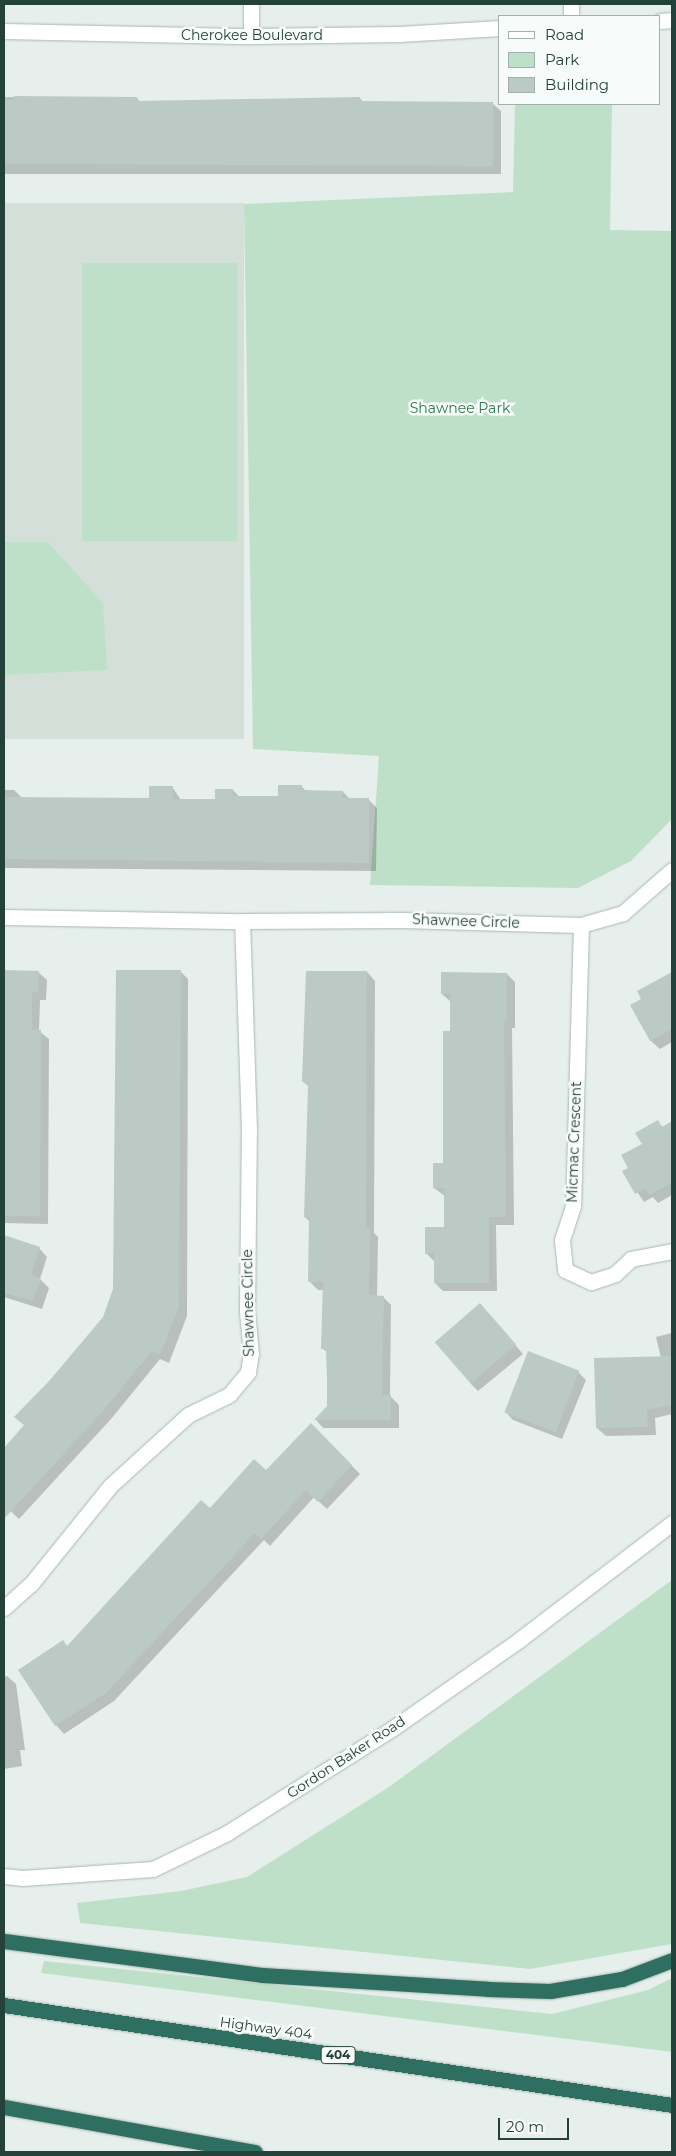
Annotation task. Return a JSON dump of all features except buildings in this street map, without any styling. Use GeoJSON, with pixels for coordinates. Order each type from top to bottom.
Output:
{"type":"FeatureCollection","features":[{"type":"Feature","properties":{"kind":"highway"},"geometry":{"type":"LineString","coordinates":[[4,1941],[262,1975],[497,1990],[550,1991],[622,1979],[672,1960]]}},
{"type":"Feature","properties":{"kind":"highway","name":"Highway 404"},"geometry":{"type":"LineString","coordinates":[[4,2005],[672,2105]]}},
{"type":"Feature","properties":{"kind":"highway"},"geometry":{"type":"LineString","coordinates":[[4,2107],[255,2152]]}},
{"type":"Feature","properties":{"kind":"street"},"geometry":{"type":"LineString","coordinates":[[251,4],[251,36]]}},
{"type":"Feature","properties":{"kind":"street","name":"Cherokee Boulevard"},"geometry":{"type":"LineString","coordinates":[[4,31],[251,36],[399,34],[498,28]]}},
{"type":"Feature","properties":{"kind":"street","name":"Shawnee Circle"},"geometry":{"type":"LineString","coordinates":[[4,917],[242,921],[401,920],[581,925],[623,912],[672,870]]}},
{"type":"Feature","properties":{"kind":"street","name":"Shawnee Circle"},"geometry":{"type":"LineString","coordinates":[[4,1608],[31,1584],[110,1486],[198,1407],[229,1395],[248,1372],[251,1354],[247,1311],[249,1130],[242,921]]}},
{"type":"Feature","properties":{"kind":"street","name":"Micmac Crescent"},"geometry":{"type":"LineString","coordinates":[[581,925],[573,1206],[562,1240],[565,1270],[591,1282],[615,1274],[631,1259],[672,1251]]}},
{"type":"Feature","properties":{"kind":"street","name":"Gordon Baker Road"},"geometry":{"type":"LineString","coordinates":[[4,1876],[22,1878],[153,1869],[227,1833],[393,1728],[518,1640],[672,1523]]}},
{"type":"Feature","properties":{"kind":"street","name":"Gordon Baker Road"},"geometry":{"type":"LineString","coordinates":[[650,1540],[672,1534]]}},
{"type":"Feature","properties":{"kind":"shaded area"},"geometry":{"type":"Polygon","coordinates":[[[4,203],[244,203],[244,739],[4,739],[4,203]]]}},
{"type":"Feature","properties":{"kind":"green space","name":"Shawnee Park"},"geometry":{"type":"Polygon","coordinates":[[[515,105],[612,105],[610,230],[672,231],[672,819],[631,861],[578,888],[370,885],[379,756],[253,749],[244,204],[513,192],[515,105]]]}},
{"type":"Feature","properties":{"kind":"green space"},"geometry":{"type":"Polygon","coordinates":[[[82,263],[237,263],[237,541],[82,541],[82,263]]]}},
{"type":"Feature","properties":{"kind":"green space"},"geometry":{"type":"Polygon","coordinates":[[[4,542],[48,542],[103,603],[107,670],[4,675],[4,542]]]}},
{"type":"Feature","properties":{"kind":"green space"},"geometry":{"type":"Polygon","coordinates":[[[672,1580],[672,1944],[530,1969],[80,1923],[77,1903],[181,1891],[247,1877],[389,1787],[672,1580]]]}},
{"type":"Feature","properties":{"kind":"green space"},"geometry":{"type":"Polygon","coordinates":[[[44,1961],[552,2014],[648,1990],[672,1978],[672,2052],[41,1973],[44,1961]]]}}]}
